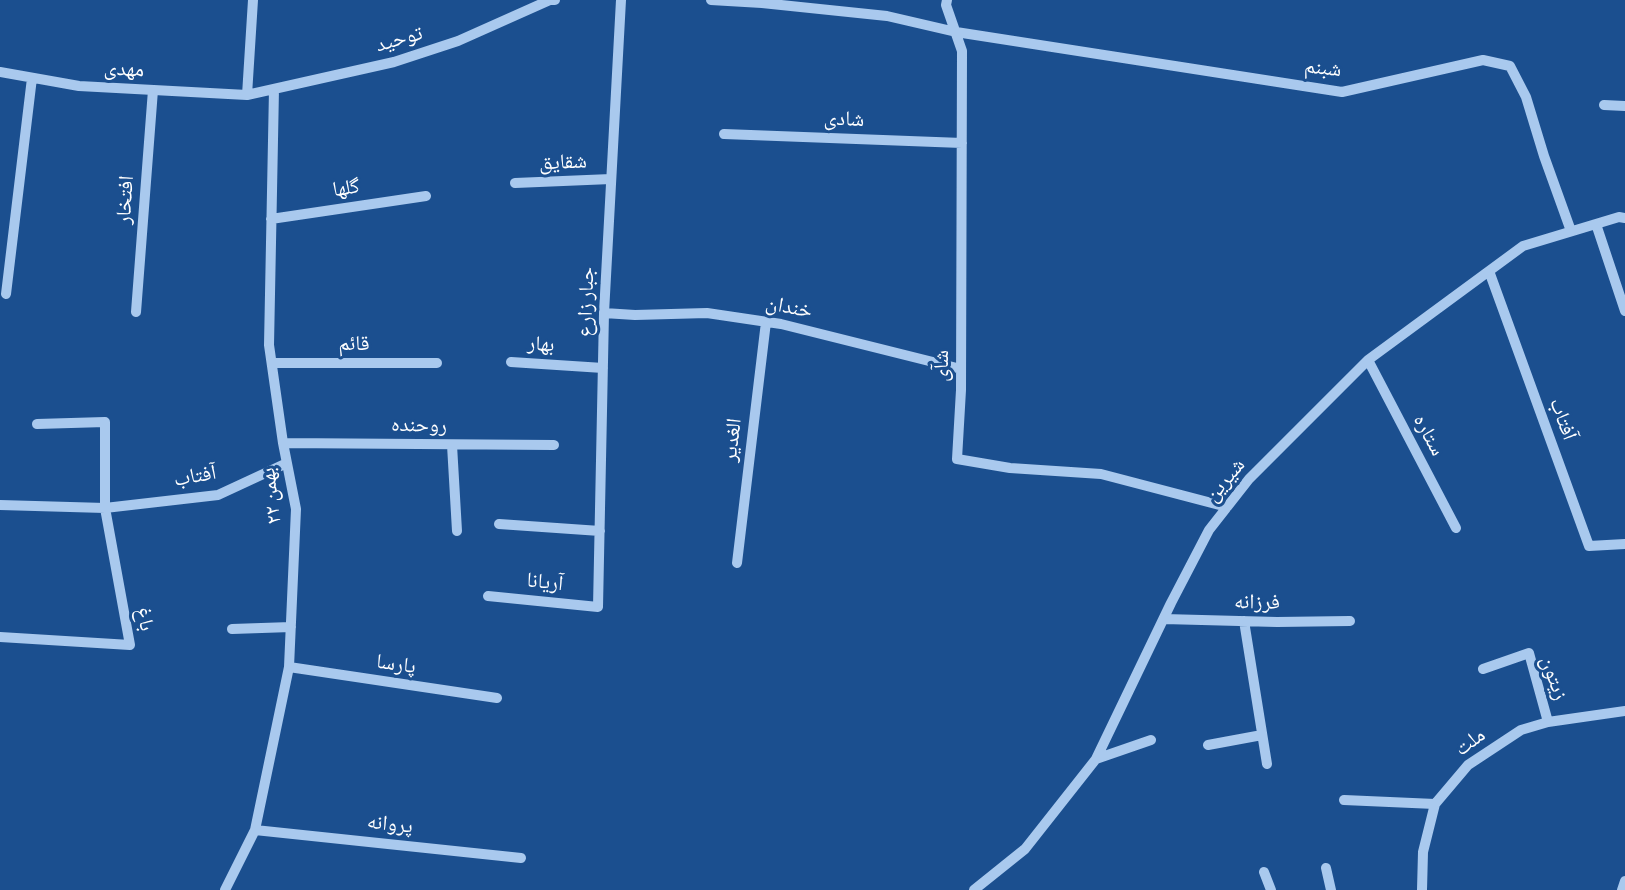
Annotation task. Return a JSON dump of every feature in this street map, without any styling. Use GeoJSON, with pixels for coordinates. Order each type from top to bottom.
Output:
{"type":"FeatureCollection","features":[{"type":"Feature","properties":{"kind":"street"},"geometry":{"type":"LineString","coordinates":[[247,95],[253,0]]}},
{"type":"Feature","properties":{"kind":"street","name":"توحید"},"geometry":{"type":"LineString","coordinates":[[247,95],[394,62],[458,41],[550,0],[555,0]]}},
{"type":"Feature","properties":{"kind":"street","name":"جبار زارع"},"geometry":{"type":"LineString","coordinates":[[598,607],[604,313],[621,0]]}},
{"type":"Feature","properties":{"kind":"street"},"geometry":{"type":"LineString","coordinates":[[711,0],[887,16],[956,32]]}},
{"type":"Feature","properties":{"kind":"street","name":"شآی"},"geometry":{"type":"LineString","coordinates":[[947,0],[946,5],[962,51],[961,390],[957,459],[1010,468],[1101,474],[1227,507]]}},
{"type":"Feature","properties":{"kind":"street","name":"شبنم"},"geometry":{"type":"LineString","coordinates":[[956,32],[1342,92],[1483,60],[1510,66],[1526,97],[1571,231]]}},
{"type":"Feature","properties":{"kind":"street","name":"مهدی"},"geometry":{"type":"LineString","coordinates":[[0,72],[79,86],[247,95]]}},
{"type":"Feature","properties":{"kind":"street"},"geometry":{"type":"LineString","coordinates":[[6,294],[32,78]]}},
{"type":"Feature","properties":{"kind":"street","name":"۲۲ بهمن"},"geometry":{"type":"LineString","coordinates":[[225,890],[255,830],[289,668],[296,509],[283,443],[269,345],[274,89]]}},
{"type":"Feature","properties":{"kind":"street","name":"افتخار"},"geometry":{"type":"LineString","coordinates":[[136,312],[153,90]]}},
{"type":"Feature","properties":{"kind":"street"},"geometry":{"type":"LineString","coordinates":[[1604,105],[1625,106]]}},
{"type":"Feature","properties":{"kind":"street","name":"شادی"},"geometry":{"type":"LineString","coordinates":[[724,134],[962,143]]}},
{"type":"Feature","properties":{"kind":"street","name":"شقایق"},"geometry":{"type":"LineString","coordinates":[[515,183],[611,179]]}},
{"type":"Feature","properties":{"kind":"street","name":"گلها"},"geometry":{"type":"LineString","coordinates":[[271,219],[426,196]]}},
{"type":"Feature","properties":{"kind":"street","name":"شیرین"},"geometry":{"type":"LineString","coordinates":[[974,890],[1025,849],[1096,759],[1209,530],[1249,479],[1368,360],[1523,246],[1619,217],[1625,218]]}},
{"type":"Feature","properties":{"kind":"street"},"geometry":{"type":"LineString","coordinates":[[1596,224],[1625,311]]}},
{"type":"Feature","properties":{"kind":"street","name":"آفتاب"},"geometry":{"type":"LineString","coordinates":[[1489,271],[1589,546],[1625,544]]}},
{"type":"Feature","properties":{"kind":"street","name":"خندان"},"geometry":{"type":"LineString","coordinates":[[604,313],[635,315],[707,313],[781,324],[961,369]]}},
{"type":"Feature","properties":{"kind":"street","name":"الغدیر"},"geometry":{"type":"LineString","coordinates":[[737,563],[766,322]]}},
{"type":"Feature","properties":{"kind":"street","name":"ستاره"},"geometry":{"type":"LineString","coordinates":[[1368,360],[1456,528]]}},
{"type":"Feature","properties":{"kind":"street","name":"بهار"},"geometry":{"type":"LineString","coordinates":[[512,362],[603,368]]}},
{"type":"Feature","properties":{"kind":"street","name":"قائم"},"geometry":{"type":"LineString","coordinates":[[272,363],[437,363]]}},
{"type":"Feature","properties":{"kind":"street"},"geometry":{"type":"LineString","coordinates":[[37,424],[105,422],[105,508]]}},
{"type":"Feature","properties":{"kind":"street","name":"روحنده"},"geometry":{"type":"LineString","coordinates":[[283,443],[554,445]]}},
{"type":"Feature","properties":{"kind":"street"},"geometry":{"type":"LineString","coordinates":[[452,445],[457,531]]}},
{"type":"Feature","properties":{"kind":"street","name":"آفتاب"},"geometry":{"type":"LineString","coordinates":[[0,505],[105,508],[218,495],[287,463]]}},
{"type":"Feature","properties":{"kind":"street","name":"باغ"},"geometry":{"type":"LineString","coordinates":[[0,637],[130,645],[105,508]]}},
{"type":"Feature","properties":{"kind":"street"},"geometry":{"type":"LineString","coordinates":[[500,524],[600,531]]}},
{"type":"Feature","properties":{"kind":"street","name":"آریانا"},"geometry":{"type":"LineString","coordinates":[[488,596],[598,607]]}},
{"type":"Feature","properties":{"kind":"street","name":"فرزانه"},"geometry":{"type":"LineString","coordinates":[[1164,619],[1350,621]]}},
{"type":"Feature","properties":{"kind":"street"},"geometry":{"type":"LineString","coordinates":[[1244,621],[1267,765]]}},
{"type":"Feature","properties":{"kind":"street"},"geometry":{"type":"LineString","coordinates":[[232,629],[291,627]]}},
{"type":"Feature","properties":{"kind":"street","name":"زیتون"},"geometry":{"type":"LineString","coordinates":[[1483,669],[1529,653],[1548,722]]}},
{"type":"Feature","properties":{"kind":"street","name":"پارسا"},"geometry":{"type":"LineString","coordinates":[[289,668],[497,698]]}},
{"type":"Feature","properties":{"kind":"street","name":"ملت"},"geometry":{"type":"LineString","coordinates":[[1422,890],[1423,852],[1435,804],[1468,765],[1521,730],[1548,722],[1625,711]]}},
{"type":"Feature","properties":{"kind":"street"},"geometry":{"type":"LineString","coordinates":[[1208,745],[1262,735]]}},
{"type":"Feature","properties":{"kind":"street"},"geometry":{"type":"LineString","coordinates":[[1096,759],[1151,740]]}},
{"type":"Feature","properties":{"kind":"street"},"geometry":{"type":"LineString","coordinates":[[1344,800],[1435,804]]}},
{"type":"Feature","properties":{"kind":"street","name":"پروانه"},"geometry":{"type":"LineString","coordinates":[[255,830],[521,858]]}},
{"type":"Feature","properties":{"kind":"street"},"geometry":{"type":"LineString","coordinates":[[1326,868],[1331,890]]}},
{"type":"Feature","properties":{"kind":"street"},"geometry":{"type":"LineString","coordinates":[[1264,872],[1270,890]]}},
{"type":"Feature","properties":{"kind":"street"},"geometry":{"type":"LineString","coordinates":[[1622,890],[1625,881]]}}]}
